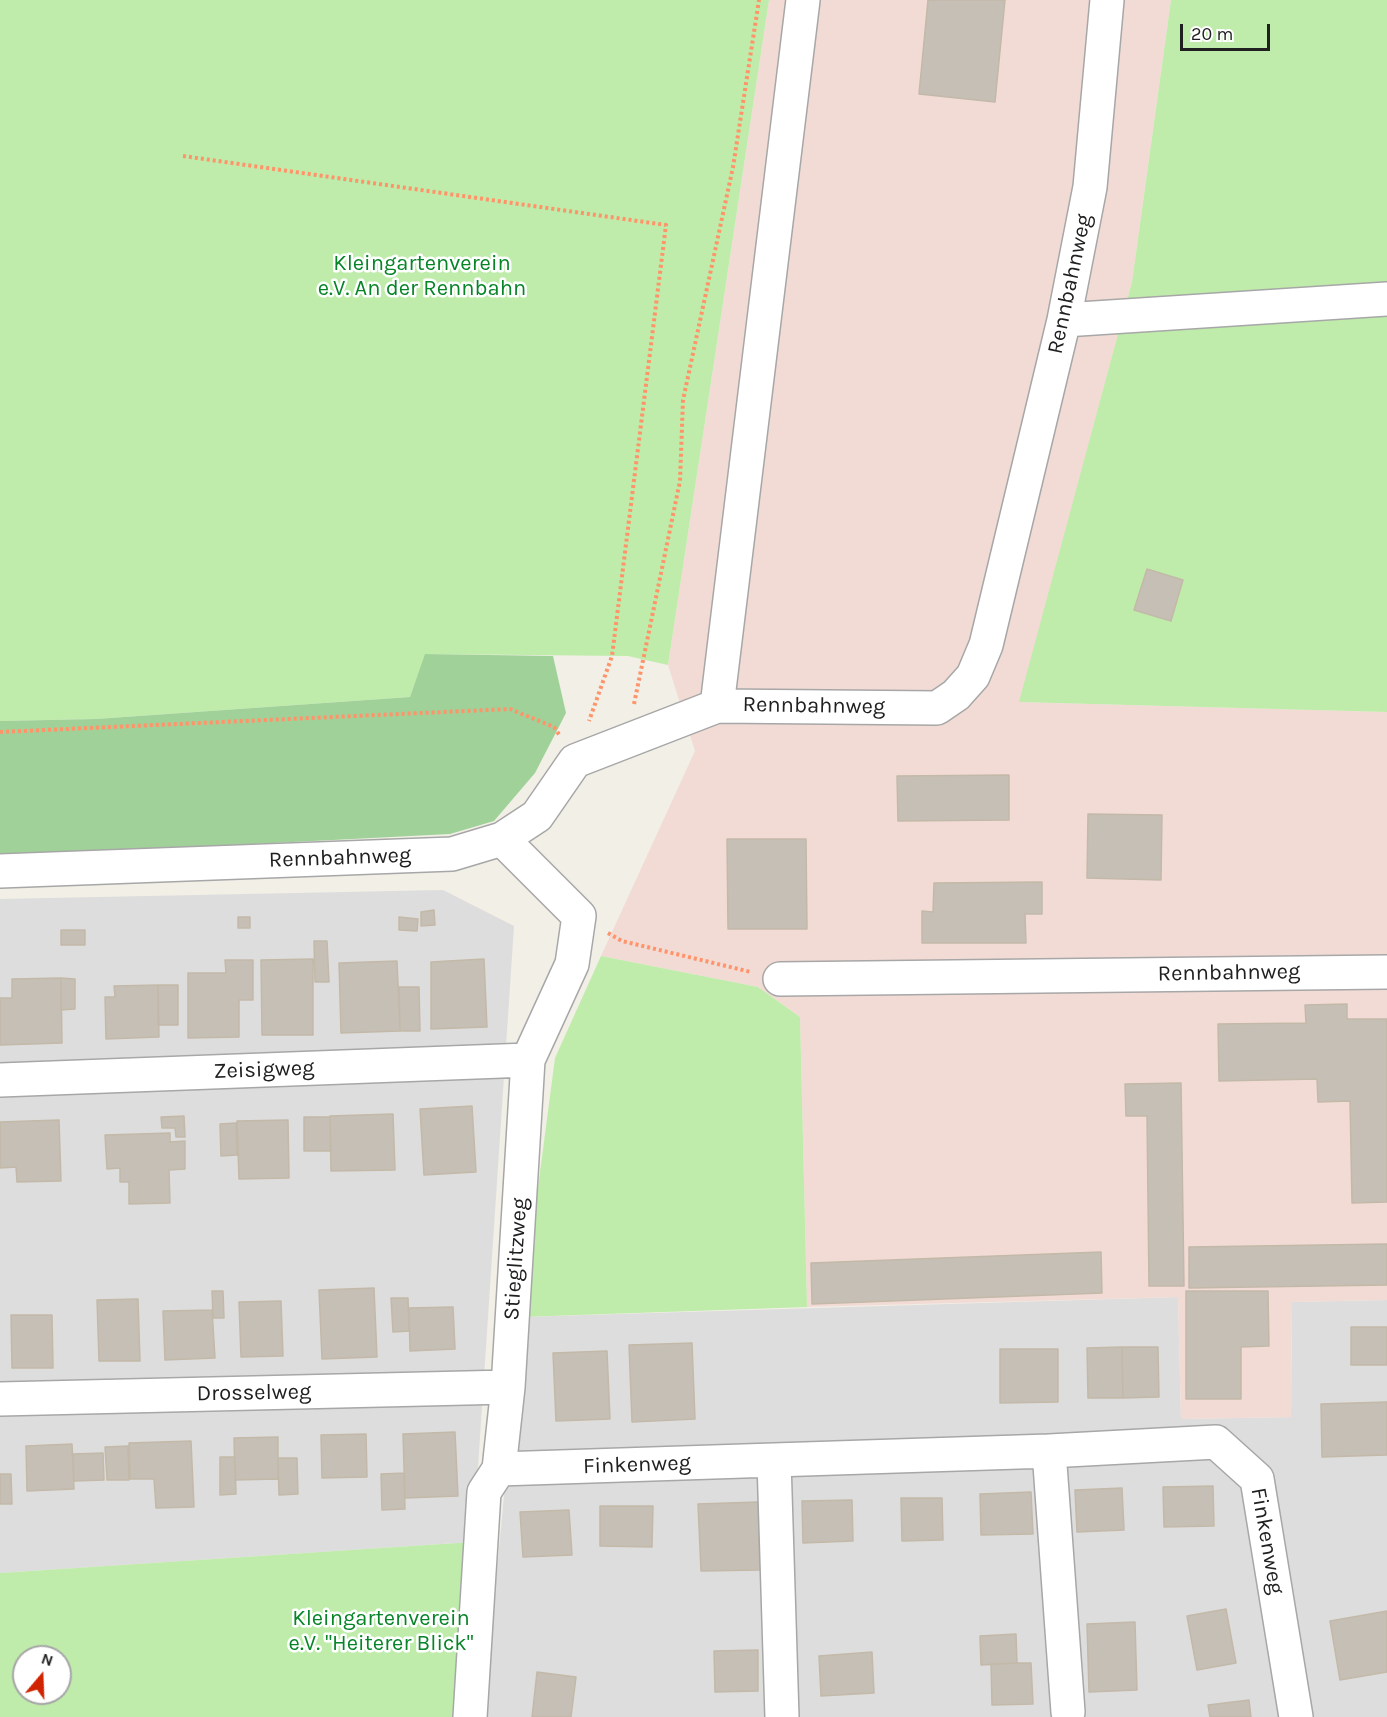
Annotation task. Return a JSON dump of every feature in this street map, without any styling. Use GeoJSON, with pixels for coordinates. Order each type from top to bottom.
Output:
{"type":"FeatureCollection","features":[{"type":"Feature","properties":{"kind":"street"},"geometry":{"type":"LineString","coordinates":[[717,705],[803,0]]}},
{"type":"Feature","properties":{"kind":"street","name":"Rennbahnweg"},"geometry":{"type":"LineString","coordinates":[[0,871],[452,854],[502,839],[537,816],[575,761],[717,705],[937,708],[956,695],[973,676],[986,645],[1064,320],[1090,187],[1107,0]]}},
{"type":"Feature","properties":{"kind":"street"},"geometry":{"type":"LineString","coordinates":[[1064,320],[1387,299]]}},
{"type":"Feature","properties":{"kind":"street"},"geometry":{"type":"LineString","coordinates":[[502,839],[579,916]]}},
{"type":"Feature","properties":{"kind":"street","name":"Stieglitzweg"},"geometry":{"type":"LineString","coordinates":[[470,1717],[484,1492],[499,1468],[508,1387],[528,1060],[573,964],[579,916]]}},
{"type":"Feature","properties":{"kind":"street","name":"Rennbahnweg"},"geometry":{"type":"LineString","coordinates":[[780,979],[1387,972]]}},
{"type":"Feature","properties":{"kind":"street","name":"Zeisigweg"},"geometry":{"type":"LineString","coordinates":[[0,1080],[528,1060]]}},
{"type":"Feature","properties":{"kind":"street","name":"Drosselweg"},"geometry":{"type":"LineString","coordinates":[[0,1399],[508,1387]]}},
{"type":"Feature","properties":{"kind":"street","name":"Finkenweg"},"geometry":{"type":"LineString","coordinates":[[499,1468],[774,1461],[1049,1451],[1216,1442],[1257,1479],[1296,1717]]}},
{"type":"Feature","properties":{"kind":"street"},"geometry":{"type":"LineString","coordinates":[[1049,1451],[1068,1712]]}},
{"type":"Feature","properties":{"kind":"street"},"geometry":{"type":"LineString","coordinates":[[774,1461],[782,1717]]}},
{"type":"Feature","properties":{"kind":"path"},"geometry":{"type":"LineString","coordinates":[[627,740],[680,481],[683,400],[733,167],[759,0]]}},
{"type":"Feature","properties":{"kind":"path"},"geometry":{"type":"LineString","coordinates":[[183,156],[666,225],[612,656],[575,761]]}},
{"type":"Feature","properties":{"kind":"path"},"geometry":{"type":"LineString","coordinates":[[0,732],[510,708],[554,727],[575,761]]}},
{"type":"Feature","properties":{"kind":"path"},"geometry":{"type":"LineString","coordinates":[[579,916],[622,941],[780,979]]}},
{"type":"Feature","properties":{"kind":"shaded area"},"geometry":{"type":"Polygon","coordinates":[[[769,0],[1171,0],[1132,282],[1020,702],[1387,712],[1387,1300],[1292,1302],[1291,1417],[1181,1419],[1178,1297],[807,1307],[800,1017],[758,987],[601,956],[695,751],[668,665],[769,0]]]}},
{"type":"Feature","properties":{"kind":"shaded area"},"geometry":{"type":"Polygon","coordinates":[[[443,890],[514,926],[473,1542],[0,1573],[0,899],[443,890]]]}},
{"type":"Feature","properties":{"kind":"shaded area"},"geometry":{"type":"Polygon","coordinates":[[[1178,1297],[1181,1419],[1291,1417],[1292,1302],[1387,1300],[1387,1717],[483,1717],[521,1317],[1178,1297]]]}},
{"type":"Feature","properties":{"kind":"green space","name":"Kleingartenverein e.V. An der Rennbahn"},"geometry":{"type":"Polygon","coordinates":[[[0,0],[769,0],[668,665],[628,656],[426,654],[410,697],[96,719],[0,721],[0,0]]]}},
{"type":"Feature","properties":{"kind":"green space"},"geometry":{"type":"Polygon","coordinates":[[[1171,0],[1387,0],[1387,712],[1019,702],[1132,282],[1171,0]]]}},
{"type":"Feature","properties":{"kind":"green space"},"geometry":{"type":"Polygon","coordinates":[[[425,654],[553,656],[566,713],[535,773],[494,821],[450,834],[0,857],[0,721],[96,719],[410,697],[425,654]]]}},
{"type":"Feature","properties":{"kind":"green space"},"geometry":{"type":"Polygon","coordinates":[[[601,956],[758,987],[800,1017],[807,1307],[521,1317],[555,1058],[601,956]]]}},
{"type":"Feature","properties":{"kind":"green space","name":"Kleingartenverein e.V. \"Heiterer Blick\""},"geometry":{"type":"Polygon","coordinates":[[[473,1542],[460,1717],[0,1717],[0,1573],[473,1542]]]}},
{"type":"Feature","properties":{"kind":"building"},"geometry":{"type":"Polygon","coordinates":[[[928,0],[1005,0],[995,102],[919,94],[928,0]]]}},
{"type":"Feature","properties":{"kind":"building"},"geometry":{"type":"Polygon","coordinates":[[[1147,569],[1183,580],[1171,621],[1134,610],[1147,569]]]}},
{"type":"Feature","properties":{"kind":"building"},"geometry":{"type":"Polygon","coordinates":[[[1009,775],[1009,820],[898,821],[897,776],[1009,775]]]}},
{"type":"Feature","properties":{"kind":"building"},"geometry":{"type":"Polygon","coordinates":[[[1088,814],[1162,815],[1161,880],[1087,878],[1088,814]]]}},
{"type":"Feature","properties":{"kind":"building"},"geometry":{"type":"Polygon","coordinates":[[[727,839],[806,839],[807,929],[728,929],[727,839]]]}},
{"type":"Feature","properties":{"kind":"building"},"geometry":{"type":"Polygon","coordinates":[[[1042,882],[1042,914],[1025,914],[1026,943],[922,943],[922,911],[933,912],[934,883],[1042,882]]]}},
{"type":"Feature","properties":{"kind":"building"},"geometry":{"type":"Polygon","coordinates":[[[434,910],[435,925],[421,926],[421,912],[434,910]]]}},
{"type":"Feature","properties":{"kind":"building"},"geometry":{"type":"Polygon","coordinates":[[[238,917],[250,917],[250,928],[238,928],[238,917]]]}},
{"type":"Feature","properties":{"kind":"building"},"geometry":{"type":"Polygon","coordinates":[[[399,917],[418,919],[417,931],[399,930],[399,917]]]}},
{"type":"Feature","properties":{"kind":"building"},"geometry":{"type":"Polygon","coordinates":[[[61,930],[85,930],[85,945],[61,945],[61,930]]]}},
{"type":"Feature","properties":{"kind":"building"},"geometry":{"type":"Polygon","coordinates":[[[314,941],[327,941],[329,982],[315,982],[314,941]]]}},
{"type":"Feature","properties":{"kind":"building"},"geometry":{"type":"Polygon","coordinates":[[[313,959],[313,1035],[262,1035],[261,960],[313,959]]]}},
{"type":"Feature","properties":{"kind":"building"},"geometry":{"type":"Polygon","coordinates":[[[484,959],[487,1027],[431,1029],[431,962],[484,959]]]}},
{"type":"Feature","properties":{"kind":"building"},"geometry":{"type":"Polygon","coordinates":[[[225,960],[253,960],[253,1000],[239,1000],[239,1037],[188,1038],[188,973],[226,973],[225,960]]]}},
{"type":"Feature","properties":{"kind":"building"},"geometry":{"type":"Polygon","coordinates":[[[397,961],[400,1031],[341,1033],[339,963],[397,961]]]}},
{"type":"Feature","properties":{"kind":"building"},"geometry":{"type":"Polygon","coordinates":[[[61,978],[62,1043],[0,1045],[0,998],[12,998],[12,979],[61,978]]]}},
{"type":"Feature","properties":{"kind":"building"},"geometry":{"type":"Polygon","coordinates":[[[61,978],[75,979],[75,1009],[61,1010],[61,978]]]}},
{"type":"Feature","properties":{"kind":"building"},"geometry":{"type":"Polygon","coordinates":[[[158,985],[159,1037],[106,1039],[105,997],[115,997],[114,986],[158,985]]]}},
{"type":"Feature","properties":{"kind":"building"},"geometry":{"type":"Polygon","coordinates":[[[158,985],[178,985],[178,1025],[158,1025],[158,985]]]}},
{"type":"Feature","properties":{"kind":"building"},"geometry":{"type":"Polygon","coordinates":[[[399,987],[419,987],[420,1031],[400,1031],[399,987]]]}},
{"type":"Feature","properties":{"kind":"building"},"geometry":{"type":"Polygon","coordinates":[[[1347,1004],[1347,1019],[1387,1019],[1387,1202],[1352,1203],[1350,1101],[1318,1102],[1317,1079],[1219,1081],[1218,1024],[1306,1023],[1305,1005],[1347,1004]]]}},
{"type":"Feature","properties":{"kind":"building"},"geometry":{"type":"Polygon","coordinates":[[[1181,1083],[1184,1286],[1149,1286],[1147,1116],[1126,1116],[1125,1084],[1181,1083]]]}},
{"type":"Feature","properties":{"kind":"building"},"geometry":{"type":"Polygon","coordinates":[[[472,1106],[476,1172],[424,1175],[420,1109],[472,1106]]]}},
{"type":"Feature","properties":{"kind":"building"},"geometry":{"type":"Polygon","coordinates":[[[393,1114],[395,1170],[331,1171],[330,1116],[393,1114]]]}},
{"type":"Feature","properties":{"kind":"building"},"geometry":{"type":"Polygon","coordinates":[[[184,1116],[185,1137],[176,1137],[175,1128],[162,1128],[161,1117],[184,1116]]]}},
{"type":"Feature","properties":{"kind":"building"},"geometry":{"type":"Polygon","coordinates":[[[304,1117],[330,1117],[331,1151],[304,1151],[304,1117]]]}},
{"type":"Feature","properties":{"kind":"building"},"geometry":{"type":"Polygon","coordinates":[[[59,1120],[61,1181],[17,1182],[16,1167],[0,1168],[0,1122],[59,1120]]]}},
{"type":"Feature","properties":{"kind":"building"},"geometry":{"type":"Polygon","coordinates":[[[288,1120],[289,1178],[239,1179],[237,1121],[288,1120]]]}},
{"type":"Feature","properties":{"kind":"building"},"geometry":{"type":"Polygon","coordinates":[[[236,1123],[237,1155],[221,1156],[220,1124],[236,1123]]]}},
{"type":"Feature","properties":{"kind":"building"},"geometry":{"type":"Polygon","coordinates":[[[170,1133],[170,1142],[185,1141],[185,1169],[169,1170],[170,1203],[129,1204],[129,1182],[120,1182],[120,1168],[107,1169],[105,1135],[170,1133]]]}},
{"type":"Feature","properties":{"kind":"building"},"geometry":{"type":"Polygon","coordinates":[[[1387,1244],[1387,1285],[1189,1288],[1189,1247],[1387,1244]]]}},
{"type":"Feature","properties":{"kind":"building"},"geometry":{"type":"Polygon","coordinates":[[[1101,1252],[1102,1293],[812,1304],[811,1263],[1101,1252]]]}},
{"type":"Feature","properties":{"kind":"building"},"geometry":{"type":"Polygon","coordinates":[[[374,1288],[377,1357],[322,1359],[319,1290],[374,1288]]]}},
{"type":"Feature","properties":{"kind":"building"},"geometry":{"type":"Polygon","coordinates":[[[212,1291],[223,1291],[224,1318],[213,1318],[212,1291]]]}},
{"type":"Feature","properties":{"kind":"building"},"geometry":{"type":"Polygon","coordinates":[[[1186,1291],[1268,1291],[1269,1346],[1241,1347],[1241,1399],[1186,1399],[1186,1291]]]}},
{"type":"Feature","properties":{"kind":"building"},"geometry":{"type":"Polygon","coordinates":[[[391,1298],[408,1298],[409,1331],[393,1332],[391,1298]]]}},
{"type":"Feature","properties":{"kind":"building"},"geometry":{"type":"Polygon","coordinates":[[[138,1299],[140,1361],[99,1361],[97,1300],[138,1299]]]}},
{"type":"Feature","properties":{"kind":"building"},"geometry":{"type":"Polygon","coordinates":[[[281,1301],[283,1356],[241,1357],[239,1302],[281,1301]]]}},
{"type":"Feature","properties":{"kind":"building"},"geometry":{"type":"Polygon","coordinates":[[[453,1307],[455,1349],[410,1351],[409,1308],[453,1307]]]}},
{"type":"Feature","properties":{"kind":"building"},"geometry":{"type":"Polygon","coordinates":[[[212,1310],[215,1358],[165,1360],[163,1311],[212,1310]]]}},
{"type":"Feature","properties":{"kind":"building"},"geometry":{"type":"Polygon","coordinates":[[[11,1315],[52,1315],[53,1368],[12,1368],[11,1315]]]}},
{"type":"Feature","properties":{"kind":"building"},"geometry":{"type":"Polygon","coordinates":[[[1351,1327],[1387,1327],[1387,1365],[1351,1365],[1351,1327]]]}},
{"type":"Feature","properties":{"kind":"building"},"geometry":{"type":"Polygon","coordinates":[[[692,1343],[695,1419],[632,1422],[629,1345],[692,1343]]]}},
{"type":"Feature","properties":{"kind":"building"},"geometry":{"type":"Polygon","coordinates":[[[1122,1347],[1158,1347],[1159,1397],[1123,1398],[1122,1347]]]}},
{"type":"Feature","properties":{"kind":"building"},"geometry":{"type":"Polygon","coordinates":[[[1122,1347],[1123,1398],[1088,1398],[1087,1348],[1122,1347]]]}},
{"type":"Feature","properties":{"kind":"building"},"geometry":{"type":"Polygon","coordinates":[[[1000,1349],[1058,1349],[1058,1402],[1000,1403],[1000,1349]]]}},
{"type":"Feature","properties":{"kind":"building"},"geometry":{"type":"Polygon","coordinates":[[[607,1351],[610,1419],[556,1421],[553,1353],[607,1351]]]}},
{"type":"Feature","properties":{"kind":"building"},"geometry":{"type":"Polygon","coordinates":[[[1387,1402],[1387,1455],[1322,1457],[1321,1404],[1387,1402]]]}},
{"type":"Feature","properties":{"kind":"building"},"geometry":{"type":"Polygon","coordinates":[[[455,1432],[458,1496],[405,1498],[403,1434],[455,1432]]]}},
{"type":"Feature","properties":{"kind":"building"},"geometry":{"type":"Polygon","coordinates":[[[366,1434],[367,1477],[322,1478],[321,1435],[366,1434]]]}},
{"type":"Feature","properties":{"kind":"building"},"geometry":{"type":"Polygon","coordinates":[[[278,1437],[278,1479],[235,1480],[234,1438],[278,1437]]]}},
{"type":"Feature","properties":{"kind":"building"},"geometry":{"type":"Polygon","coordinates":[[[191,1441],[194,1507],[156,1508],[154,1479],[130,1479],[129,1443],[191,1441]]]}},
{"type":"Feature","properties":{"kind":"building"},"geometry":{"type":"Polygon","coordinates":[[[72,1444],[74,1489],[27,1491],[26,1446],[72,1444]]]}},
{"type":"Feature","properties":{"kind":"building"},"geometry":{"type":"Polygon","coordinates":[[[128,1446],[129,1480],[107,1480],[105,1447],[128,1446]]]}},
{"type":"Feature","properties":{"kind":"building"},"geometry":{"type":"Polygon","coordinates":[[[103,1453],[104,1480],[74,1481],[73,1454],[103,1453]]]}},
{"type":"Feature","properties":{"kind":"building"},"geometry":{"type":"Polygon","coordinates":[[[220,1457],[235,1457],[236,1494],[220,1495],[220,1457]]]}},
{"type":"Feature","properties":{"kind":"building"},"geometry":{"type":"Polygon","coordinates":[[[278,1458],[297,1458],[298,1494],[279,1495],[278,1458]]]}},
{"type":"Feature","properties":{"kind":"building"},"geometry":{"type":"Polygon","coordinates":[[[404,1473],[405,1509],[382,1510],[381,1474],[404,1473]]]}},
{"type":"Feature","properties":{"kind":"building"},"geometry":{"type":"Polygon","coordinates":[[[0,1474],[11,1474],[12,1504],[0,1504],[0,1474]]]}},
{"type":"Feature","properties":{"kind":"building"},"geometry":{"type":"Polygon","coordinates":[[[1213,1486],[1214,1526],[1164,1527],[1163,1487],[1213,1486]]]}},
{"type":"Feature","properties":{"kind":"building"},"geometry":{"type":"Polygon","coordinates":[[[1122,1488],[1124,1530],[1077,1532],[1075,1490],[1122,1488]]]}},
{"type":"Feature","properties":{"kind":"building"},"geometry":{"type":"Polygon","coordinates":[[[1031,1492],[1033,1534],[981,1535],[980,1494],[1031,1492]]]}},
{"type":"Feature","properties":{"kind":"building"},"geometry":{"type":"Polygon","coordinates":[[[901,1498],[942,1498],[943,1540],[902,1541],[901,1498]]]}},
{"type":"Feature","properties":{"kind":"building"},"geometry":{"type":"Polygon","coordinates":[[[852,1500],[853,1541],[803,1543],[802,1501],[852,1500]]]}},
{"type":"Feature","properties":{"kind":"building"},"geometry":{"type":"Polygon","coordinates":[[[758,1502],[760,1570],[701,1571],[698,1504],[758,1502]]]}},
{"type":"Feature","properties":{"kind":"building"},"geometry":{"type":"Polygon","coordinates":[[[600,1506],[653,1506],[652,1547],[600,1546],[600,1506]]]}},
{"type":"Feature","properties":{"kind":"building"},"geometry":{"type":"Polygon","coordinates":[[[569,1510],[572,1555],[523,1557],[520,1512],[569,1510]]]}},
{"type":"Feature","properties":{"kind":"building"},"geometry":{"type":"Polygon","coordinates":[[[1226,1609],[1236,1663],[1197,1670],[1187,1616],[1226,1609]]]}},
{"type":"Feature","properties":{"kind":"building"},"geometry":{"type":"Polygon","coordinates":[[[1387,1611],[1387,1672],[1340,1680],[1330,1621],[1387,1611]]]}},
{"type":"Feature","properties":{"kind":"building"},"geometry":{"type":"Polygon","coordinates":[[[1135,1622],[1137,1690],[1089,1692],[1087,1624],[1135,1622]]]}},
{"type":"Feature","properties":{"kind":"building"},"geometry":{"type":"Polygon","coordinates":[[[1016,1634],[1017,1663],[981,1665],[980,1636],[1016,1634]]]}},
{"type":"Feature","properties":{"kind":"building"},"geometry":{"type":"Polygon","coordinates":[[[758,1650],[758,1691],[715,1692],[714,1651],[758,1650]]]}},
{"type":"Feature","properties":{"kind":"building"},"geometry":{"type":"Polygon","coordinates":[[[872,1652],[874,1693],[821,1696],[819,1656],[872,1652]]]}},
{"type":"Feature","properties":{"kind":"building"},"geometry":{"type":"Polygon","coordinates":[[[1031,1663],[1033,1704],[992,1705],[991,1664],[1031,1663]]]}},
{"type":"Feature","properties":{"kind":"building"},"geometry":{"type":"Polygon","coordinates":[[[537,1672],[576,1677],[571,1717],[532,1717],[537,1672]]]}},
{"type":"Feature","properties":{"kind":"building"},"geometry":{"type":"Polygon","coordinates":[[[1249,1700],[1251,1717],[1210,1717],[1208,1705],[1249,1700]]]}}]}
